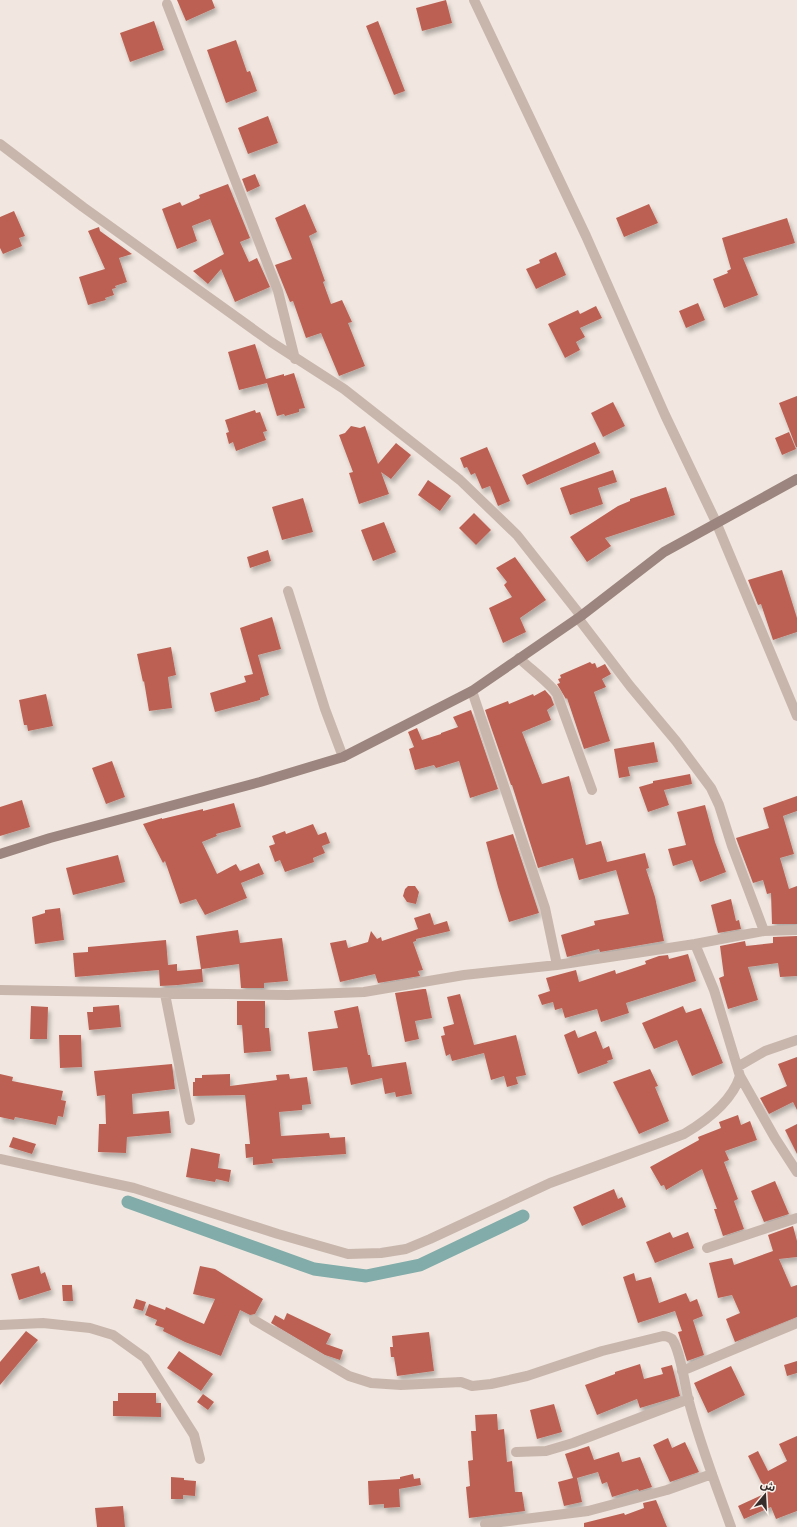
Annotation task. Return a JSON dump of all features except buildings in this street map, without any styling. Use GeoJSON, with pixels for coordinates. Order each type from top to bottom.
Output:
{"type":"FeatureCollection","features":[{"type":"Feature","properties":{"kind":"main road"},"geometry":{"type":"LineString","coordinates":[[0,854],[50,838],[252,784],[343,757],[472,691],[579,617],[664,552],[716,522],[797,479]]}},
{"type":"Feature","properties":{"kind":"street"},"geometry":{"type":"LineString","coordinates":[[474,0],[589,242],[665,416],[716,522],[797,716]]}},
{"type":"Feature","properties":{"kind":"street"},"geometry":{"type":"LineString","coordinates":[[167,4],[278,291],[295,359]]}},
{"type":"Feature","properties":{"kind":"street"},"geometry":{"type":"LineString","coordinates":[[0,144],[83,207],[295,359],[344,389],[460,480],[518,535],[630,686],[676,741],[710,788],[719,805],[732,846],[764,931]]}},
{"type":"Feature","properties":{"kind":"street"},"geometry":{"type":"LineString","coordinates":[[288,591],[325,709],[343,757]]}},
{"type":"Feature","properties":{"kind":"street"},"geometry":{"type":"LineString","coordinates":[[519,658],[553,688],[557,694],[592,790]]}},
{"type":"Feature","properties":{"kind":"street"},"geometry":{"type":"LineString","coordinates":[[472,691],[545,908],[557,965]]}},
{"type":"Feature","properties":{"kind":"street"},"geometry":{"type":"LineString","coordinates":[[0,990],[288,995],[357,992],[464,975],[557,965],[695,944],[764,931],[797,930]]}},
{"type":"Feature","properties":{"kind":"street"},"geometry":{"type":"LineString","coordinates":[[695,944],[714,990],[739,1071],[775,1138],[797,1172]]}},
{"type":"Feature","properties":{"kind":"street"},"geometry":{"type":"LineString","coordinates":[[166,994],[190,1120]]}},
{"type":"Feature","properties":{"kind":"street"},"geometry":{"type":"LineString","coordinates":[[0,1158],[134,1188],[278,1234],[348,1254],[380,1253],[406,1249],[550,1183],[684,1134],[695,1128],[721,1106],[737,1086],[739,1071],[766,1051],[797,1040]]}},
{"type":"Feature","properties":{"kind":"street"},"geometry":{"type":"LineString","coordinates":[[706,1248],[786,1220],[797,1218]]}},
{"type":"Feature","properties":{"kind":"street"},"geometry":{"type":"LineString","coordinates":[[254,1320],[334,1369],[349,1376],[371,1383],[401,1385],[461,1382],[472,1386],[478,1386],[527,1376],[602,1351],[663,1336],[672,1340],[682,1371],[688,1399],[731,1527]]}},
{"type":"Feature","properties":{"kind":"street"},"geometry":{"type":"LineString","coordinates":[[0,1325],[43,1323],[90,1328],[113,1335],[145,1358],[194,1434],[200,1460]]}},
{"type":"Feature","properties":{"kind":"street"},"geometry":{"type":"LineString","coordinates":[[682,1371],[797,1323]]}},
{"type":"Feature","properties":{"kind":"street"},"geometry":{"type":"LineString","coordinates":[[516,1452],[546,1451],[573,1443],[688,1399]]}},
{"type":"Feature","properties":{"kind":"street"},"geometry":{"type":"LineString","coordinates":[[485,1524],[588,1511],[667,1490],[712,1474]]}},
{"type":"Feature","properties":{"kind":"waterway"},"geometry":{"type":"LineString","coordinates":[[128,1202],[314,1269],[366,1276],[420,1265],[523,1216]]}}]}
